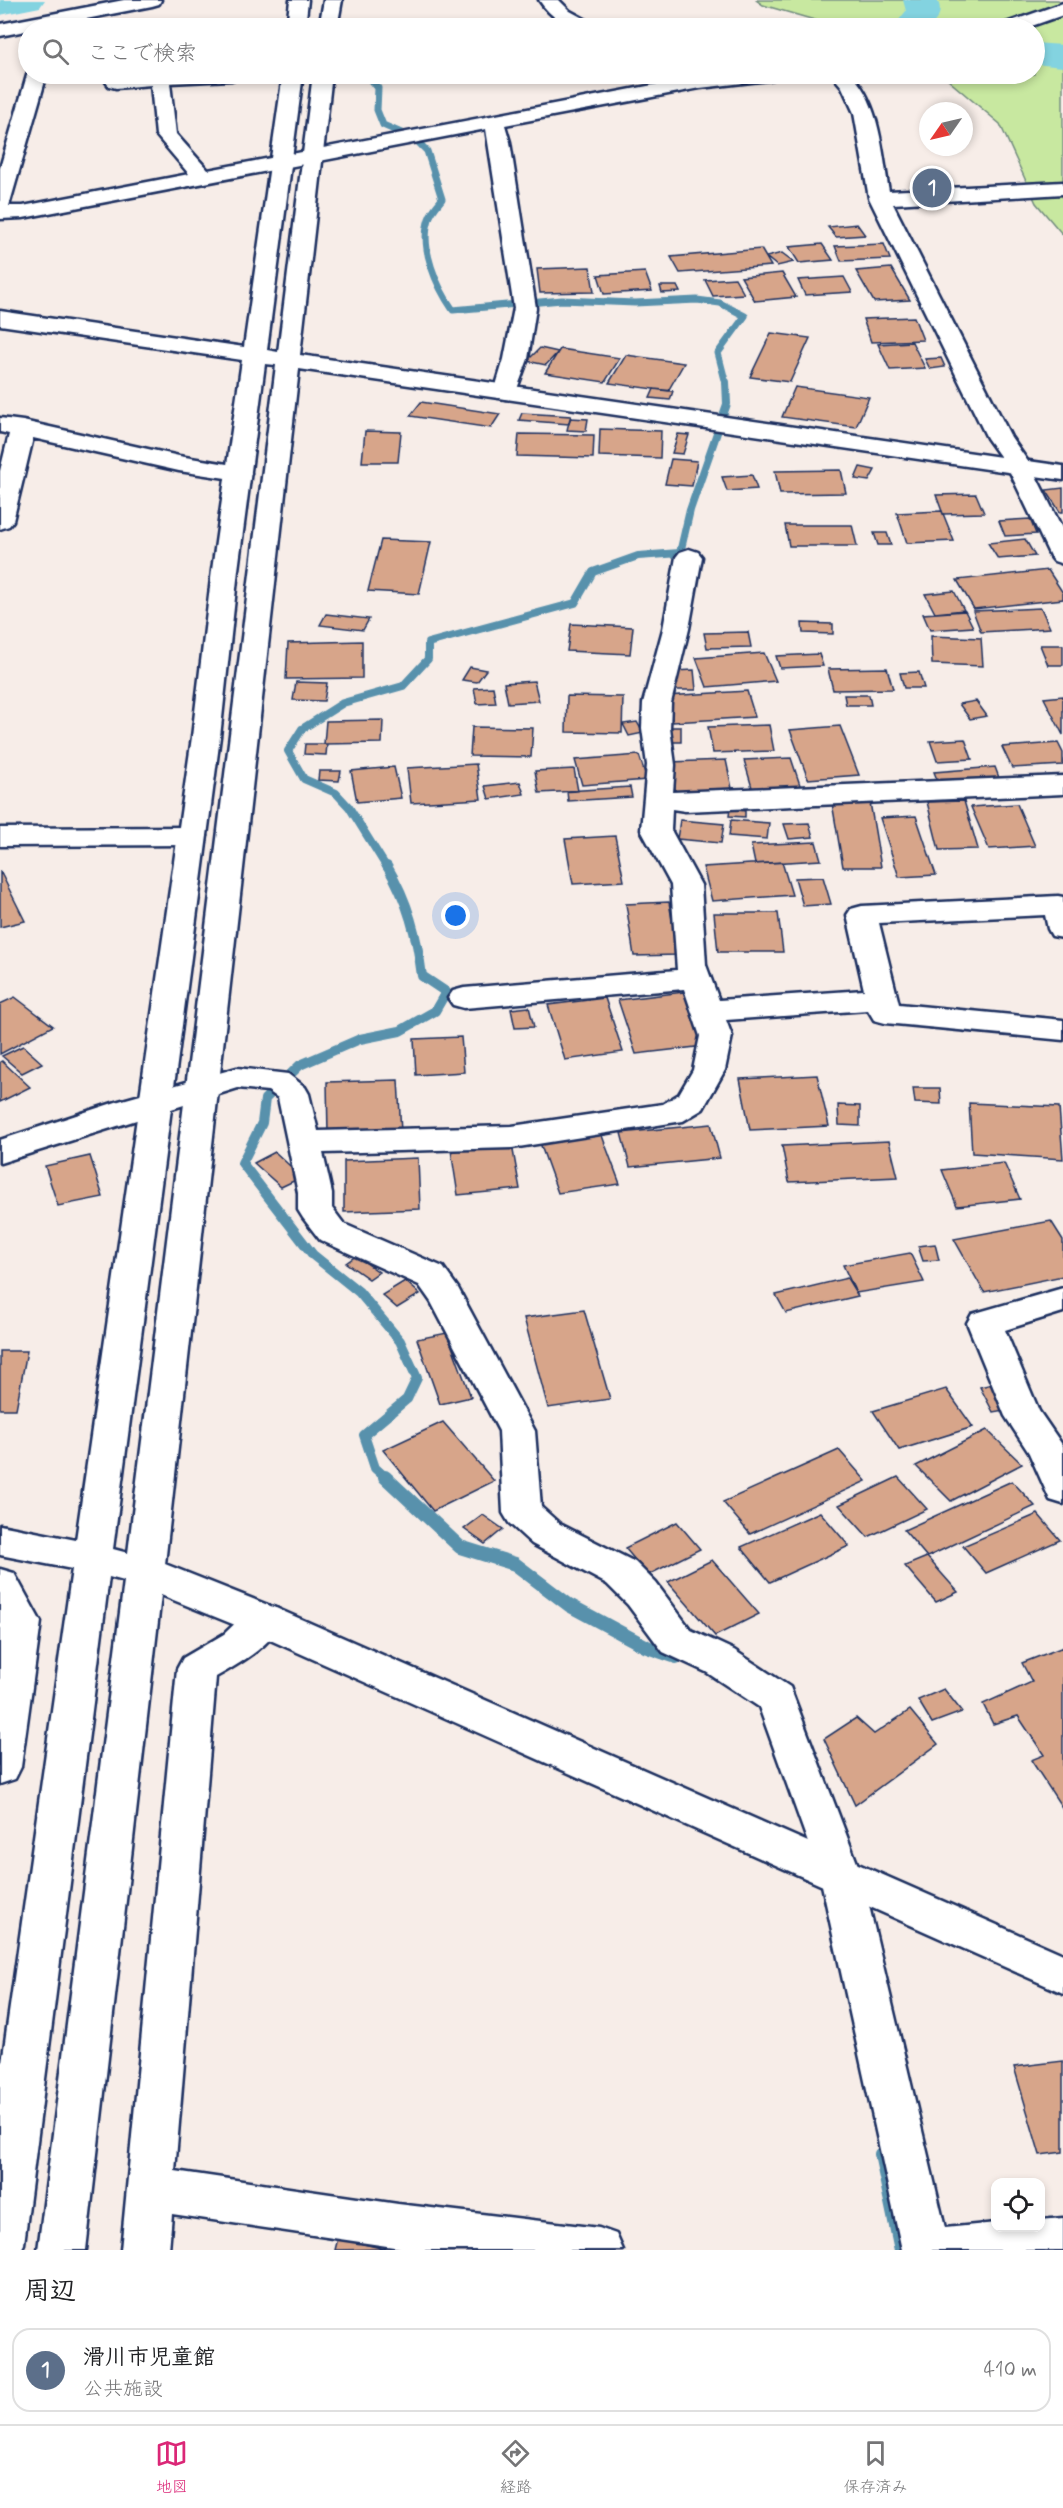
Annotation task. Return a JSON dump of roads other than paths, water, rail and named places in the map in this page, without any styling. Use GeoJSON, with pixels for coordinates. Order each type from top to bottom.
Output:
{"type":"FeatureCollection","features":[{"type":"Feature","properties":{"kind":"street"},"geometry":{"type":"LineString","coordinates":[[77,18],[152,0]]}},
{"type":"Feature","properties":{"kind":"street"},"geometry":{"type":"LineString","coordinates":[[297,18],[299,0]]}},
{"type":"Feature","properties":{"kind":"street"},"geometry":{"type":"LineString","coordinates":[[330,18],[333,0]]}},
{"type":"Feature","properties":{"kind":"street"},"geometry":{"type":"LineString","coordinates":[[548,0],[569,18]]}},
{"type":"Feature","properties":{"kind":"street"},"geometry":{"type":"LineString","coordinates":[[1052,0],[1063,9]]}},
{"type":"Feature","properties":{"kind":"street"},"geometry":{"type":"LineString","coordinates":[[1038,18],[1063,9]]}},
{"type":"Feature","properties":{"kind":"street"},"geometry":{"type":"LineString","coordinates":[[0,30],[18,28]]}},
{"type":"Feature","properties":{"kind":"street"},"geometry":{"type":"LineString","coordinates":[[0,204],[35,84]]}},
{"type":"Feature","properties":{"kind":"street"},"geometry":{"type":"LineString","coordinates":[[161,84],[166,135],[203,177]]}},
{"type":"Feature","properties":{"kind":"street"},"geometry":{"type":"LineString","coordinates":[[62,2250],[145,1572],[201,1088],[246,738],[288,359],[297,159],[293,84]]}},
{"type":"Feature","properties":{"kind":"street"},"geometry":{"type":"LineString","coordinates":[[0,2244],[154,1102],[206,737],[225,570],[255,355],[297,159],[320,84]]}},
{"type":"Feature","properties":{"kind":"street"},"geometry":{"type":"LineString","coordinates":[[0,213],[23,212],[494,121],[664,84]]}},
{"type":"Feature","properties":{"kind":"street"},"geometry":{"type":"LineString","coordinates":[[849,84],[864,113],[880,198],[999,438],[1019,466],[1063,556]]}},
{"type":"Feature","properties":{"kind":"street"},"geometry":{"type":"LineString","coordinates":[[494,121],[500,142],[525,308],[516,359],[506,392]]}},
{"type":"Feature","properties":{"kind":"street"},"geometry":{"type":"LineString","coordinates":[[880,198],[1063,188]]}},
{"type":"Feature","properties":{"kind":"street"},"geometry":{"type":"LineString","coordinates":[[0,318],[1063,473]]}},
{"type":"Feature","properties":{"kind":"street"},"geometry":{"type":"LineString","coordinates":[[0,521],[11,427],[204,470],[239,473]]}},
{"type":"Feature","properties":{"kind":"street"},"geometry":{"type":"LineString","coordinates":[[305,1142],[512,1137],[671,1113],[691,1101],[709,1070],[716,1036],[691,965],[686,885],[656,830],[661,765],[656,728],[657,703],[676,629],[689,557]]}},
{"type":"Feature","properties":{"kind":"street"},"geometry":{"type":"LineString","coordinates":[[658,799],[685,802],[1063,785]]}},
{"type":"Feature","properties":{"kind":"street"},"geometry":{"type":"LineString","coordinates":[[0,837],[192,836]]}},
{"type":"Feature","properties":{"kind":"street"},"geometry":{"type":"LineString","coordinates":[[1063,929],[1058,905],[862,915],[885,1013],[1063,1030]]}},
{"type":"Feature","properties":{"kind":"street"},"geometry":{"type":"LineString","coordinates":[[464,999],[695,978]]}},
{"type":"Feature","properties":{"kind":"street"},"geometry":{"type":"LineString","coordinates":[[707,1011],[881,999]]}},
{"type":"Feature","properties":{"kind":"street"},"geometry":{"type":"LineString","coordinates":[[0,1152],[154,1102],[237,1078],[277,1081],[293,1094],[315,1193],[315,1210],[332,1233],[431,1276],[446,1297],[517,1431],[522,1513],[546,1534],[621,1573],[642,1594],[677,1641],[720,1661],[776,1698],[841,1876],[926,2250]]}},
{"type":"Feature","properties":{"kind":"street"},"geometry":{"type":"LineString","coordinates":[[1063,1300],[985,1323],[1023,1416],[1046,1449],[1063,1490]]}},
{"type":"Feature","properties":{"kind":"street"},"geometry":{"type":"LineString","coordinates":[[0,1540],[92,1558],[145,1572],[264,1620],[1063,1974]]}},
{"type":"Feature","properties":{"kind":"street"},"geometry":{"type":"LineString","coordinates":[[0,1584],[21,1622],[0,1767]]}},
{"type":"Feature","properties":{"kind":"street"},"geometry":{"type":"LineString","coordinates":[[145,2250],[197,1669],[238,1645],[264,1620]]}},
{"type":"Feature","properties":{"kind":"street"},"geometry":{"type":"LineString","coordinates":[[151,2188],[398,2226],[600,2250]]}},
{"type":"Feature","properties":{"kind":"street"},"geometry":{"type":"LineString","coordinates":[[945,2250],[1063,2240]]}},
{"type":"Feature","properties":{"kind":"waterway"},"geometry":{"type":"LineString","coordinates":[[0,5],[28,0]]}},
{"type":"Feature","properties":{"kind":"waterway"},"geometry":{"type":"LineString","coordinates":[[919,18],[924,8],[920,0]]}},
{"type":"Feature","properties":{"kind":"waterway"},"geometry":{"type":"LineString","coordinates":[[1045,54],[1063,56]]}},
{"type":"Feature","properties":{"kind":"waterway"},"geometry":{"type":"LineString","coordinates":[[375,84],[378,88],[377,110],[383,125],[415,139],[427,151],[442,199],[429,219],[426,242],[431,267],[453,310],[562,300],[635,303],[697,300],[720,303],[745,316],[718,353],[726,384]]}},
{"type":"Feature","properties":{"kind":"waterway"},"geometry":{"type":"LineString","coordinates":[[387,868],[349,807],[336,793],[304,779],[288,751],[302,729],[343,703],[403,686],[428,659],[428,643],[575,603],[593,572],[638,556],[680,553],[690,510],[727,404],[726,382]]}},
{"type":"Feature","properties":{"kind":"waterway"},"geometry":{"type":"LineString","coordinates":[[387,866],[401,892],[410,919],[422,976],[446,992],[435,1011],[400,1031],[360,1039],[300,1065],[265,1099],[262,1123],[242,1163],[313,1255],[359,1292],[400,1341],[417,1378],[407,1399],[364,1435],[375,1468],[387,1479]]}},
{"type":"Feature","properties":{"kind":"waterway"},"geometry":{"type":"LineString","coordinates":[[385,1477],[460,1547],[515,1564],[569,1605],[647,1647],[676,1657]]}},
{"type":"Feature","properties":{"kind":"waterway"},"geometry":{"type":"LineString","coordinates":[[881,2154],[901,2250]]}},
{"type":"Feature","properties":{"kind":"place","name":"滑川市児童館"},"geometry":{"type":"Point","coordinates":[932,188]}}]}
